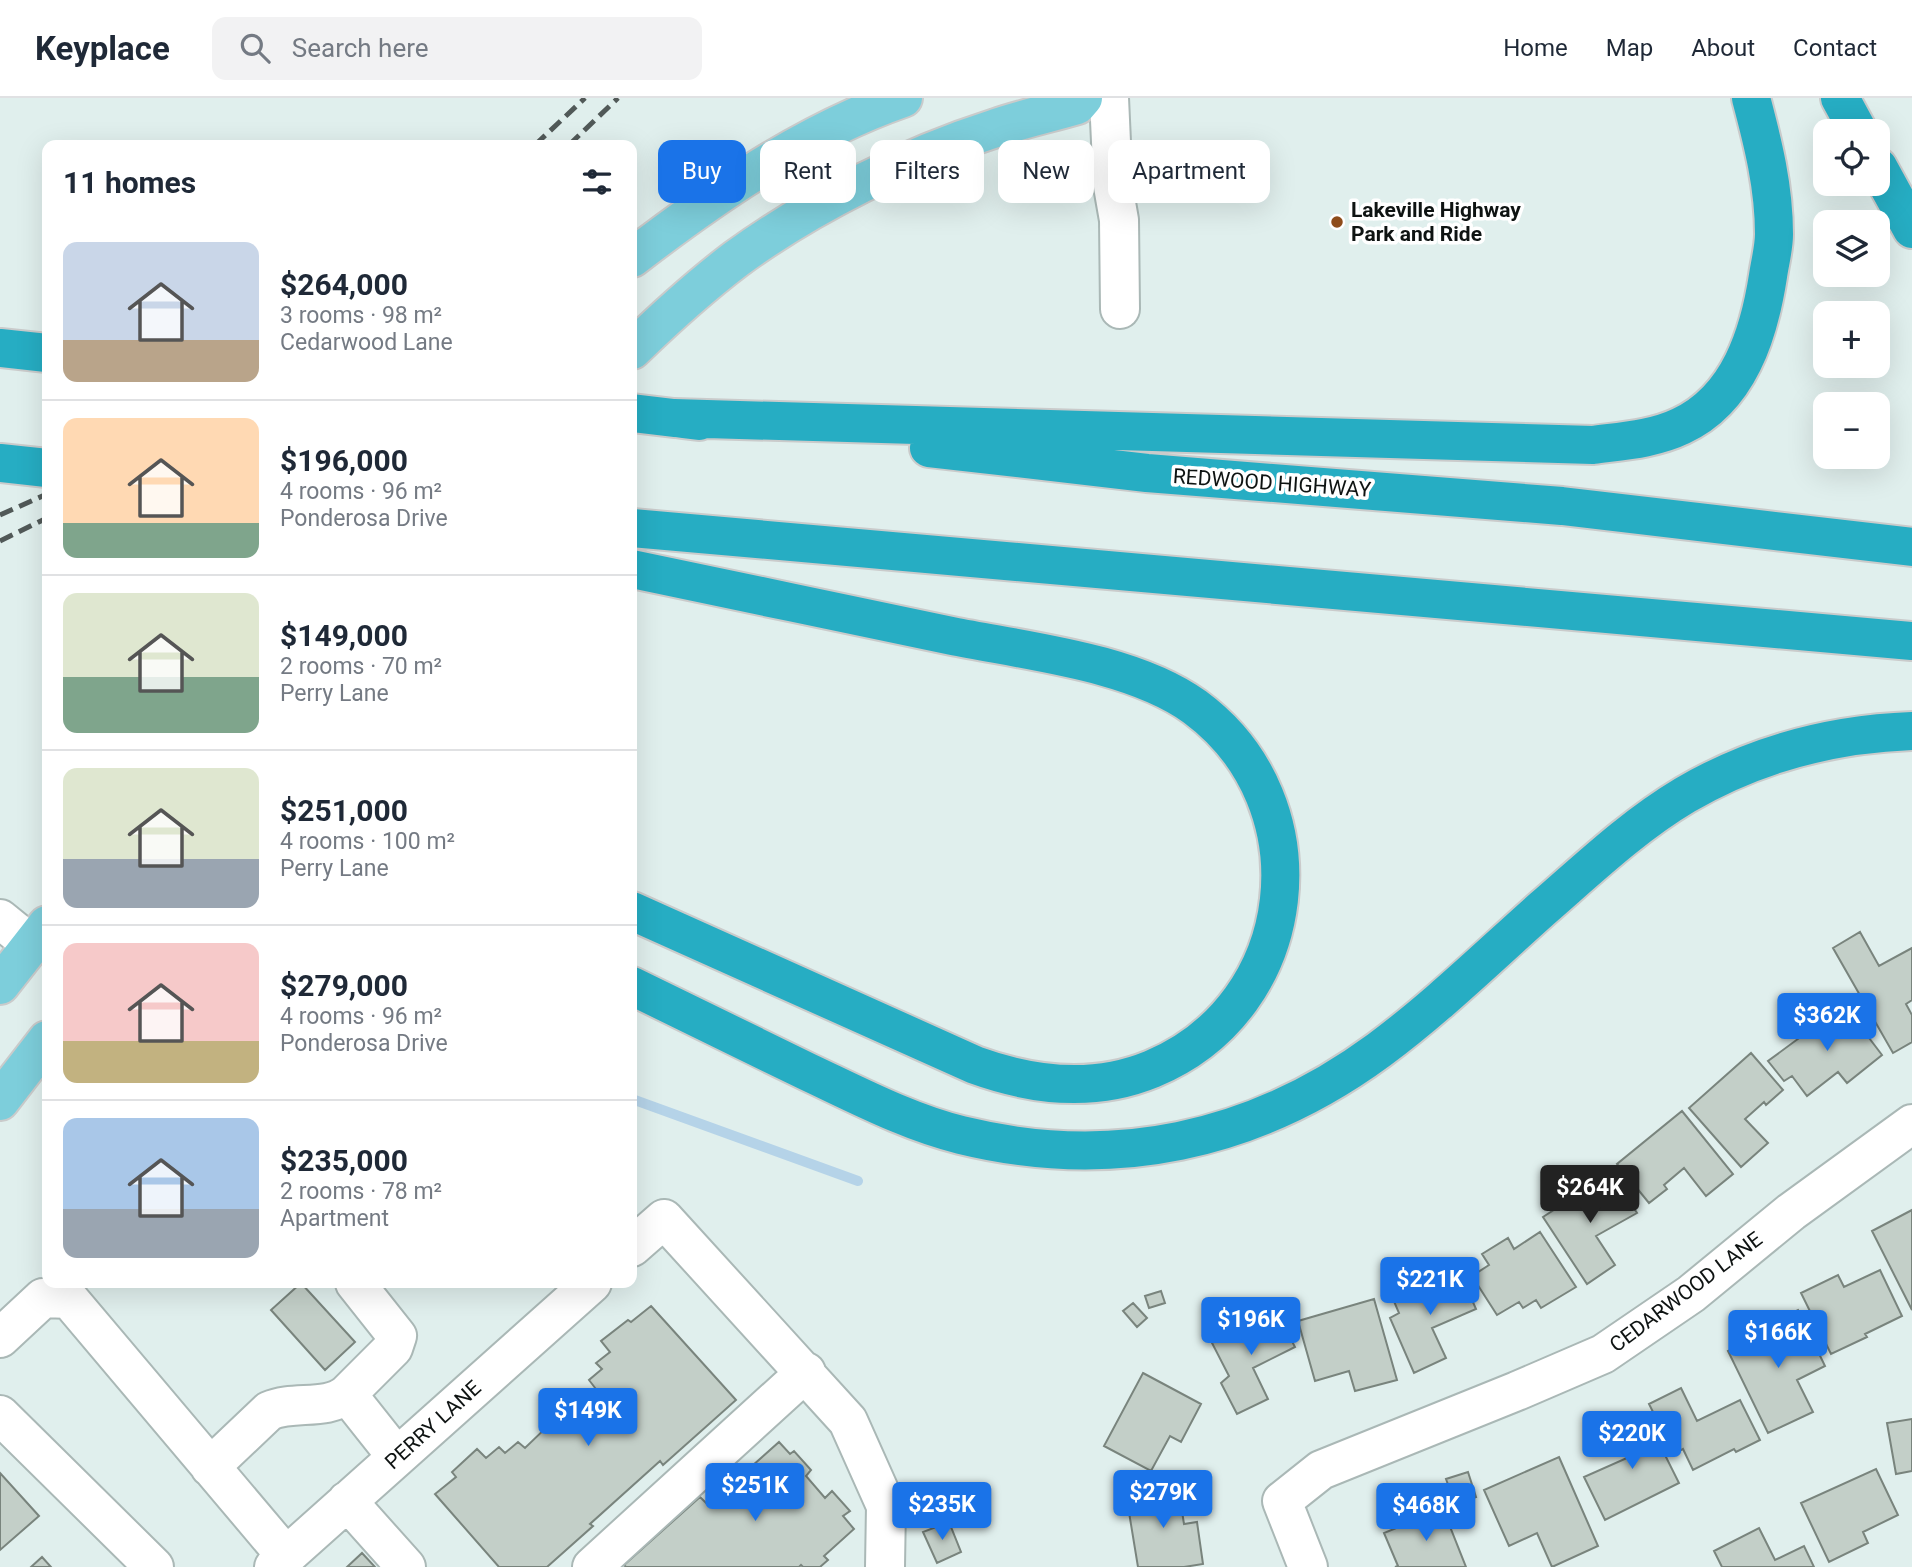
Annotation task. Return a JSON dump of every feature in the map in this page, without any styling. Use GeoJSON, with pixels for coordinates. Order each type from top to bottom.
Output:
{"type":"FeatureCollection","features":[{"type":"Feature","properties":{"kind":"highway"},"geometry":{"type":"LineString","coordinates":[[674,418],[1593,445],[1640,439],[1681,426],[1714,405],[1742,368],[1762,315],[1774,236],[1768,159],[1751,98]]}},
{"type":"Feature","properties":{"kind":"highway"},"geometry":{"type":"LineString","coordinates":[[1840,98],[1851,119]]}},
{"type":"Feature","properties":{"kind":"highway"},"geometry":{"type":"LineString","coordinates":[[1890,189],[1912,229]]}},
{"type":"Feature","properties":{"kind":"highway"},"geometry":{"type":"LineString","coordinates":[[0,348],[42,352]]}},
{"type":"Feature","properties":{"kind":"highway","name":"REDWOOD HIGHWAY"},"geometry":{"type":"LineString","coordinates":[[637,414],[1147,473],[1562,506],[1912,547]]}},
{"type":"Feature","properties":{"kind":"highway"},"geometry":{"type":"LineString","coordinates":[[0,463],[42,467]]}},
{"type":"Feature","properties":{"kind":"highway"},"geometry":{"type":"LineString","coordinates":[[637,528],[1912,641]]}},
{"type":"Feature","properties":{"kind":"highway"},"geometry":{"type":"LineString","coordinates":[[637,570],[1031,651],[1110,670],[1160,687],[1205,715],[1231,739],[1242,754],[1261,785],[1273,818],[1281,872],[1279,908],[1271,942],[1247,990],[1225,1019],[1184,1053],[1160,1066],[1118,1079],[1081,1084],[1027,1081],[975,1065],[637,913]]}},
{"type":"Feature","properties":{"kind":"highway"},"geometry":{"type":"LineString","coordinates":[[637,988],[855,1094],[957,1135],[1031,1149],[1068,1152],[1142,1149],[1178,1142],[1250,1122],[1284,1107],[1317,1090],[1379,1050],[1621,841],[1688,793],[1738,768],[1788,749],[1840,737],[1912,731]]}},
{"type":"Feature","properties":{"kind":"main road"},"geometry":{"type":"LineString","coordinates":[[637,254],[741,181],[812,139],[903,98]]}},
{"type":"Feature","properties":{"kind":"main road"},"geometry":{"type":"LineString","coordinates":[[637,345],[677,307],[736,260],[798,218],[930,153],[994,128],[1077,105],[1083,98]]}},
{"type":"Feature","properties":{"kind":"main road"},"geometry":{"type":"LineString","coordinates":[[0,985],[39,935]]}},
{"type":"Feature","properties":{"kind":"main road"},"geometry":{"type":"LineString","coordinates":[[0,1101],[42,1046]]}},
{"type":"Feature","properties":{"kind":"street"},"geometry":{"type":"LineString","coordinates":[[1110,98],[1113,186],[1119,220],[1120,309]]}},
{"type":"Feature","properties":{"kind":"street"},"geometry":{"type":"LineString","coordinates":[[0,919],[39,935]]}},
{"type":"Feature","properties":{"kind":"street","name":"CEDARWOOD LANE"},"geometry":{"type":"LineString","coordinates":[[1308,1567],[1282,1501],[1321,1470],[1603,1354],[1691,1294],[1791,1212],[1912,1124]]}},
{"type":"Feature","properties":{"kind":"street"},"geometry":{"type":"LineString","coordinates":[[637,1243],[664,1219],[848,1421],[886,1506],[885,1567]]}},
{"type":"Feature","properties":{"kind":"street"},"geometry":{"type":"LineString","coordinates":[[210,1467],[269,1411],[280,1406],[338,1401],[393,1348],[397,1336],[359,1288]]}},
{"type":"Feature","properties":{"kind":"street","name":"PERRY LANE"},"geometry":{"type":"LineString","coordinates":[[280,1562],[586,1288]]}},
{"type":"Feature","properties":{"kind":"street"},"geometry":{"type":"LineString","coordinates":[[0,1338],[43,1297],[69,1299],[210,1467],[280,1562]]}},
{"type":"Feature","properties":{"kind":"street"},"geometry":{"type":"LineString","coordinates":[[592,1567],[806,1372]]}},
{"type":"Feature","properties":{"kind":"street"},"geometry":{"type":"LineString","coordinates":[[347,1394],[397,1457]]}},
{"type":"Feature","properties":{"kind":"street"},"geometry":{"type":"LineString","coordinates":[[0,1415],[154,1567]]}},
{"type":"Feature","properties":{"kind":"street"},"geometry":{"type":"LineString","coordinates":[[347,1502],[406,1567]]}},
{"type":"Feature","properties":{"kind":"building"},"geometry":{"type":"Polygon","coordinates":[[[1860,932],[1879,966],[1912,948],[1912,1000],[1906,1004],[1912,1015],[1912,1042],[1893,1053],[1833,948],[1860,932]]]}},
{"type":"Feature","properties":{"kind":"building"},"geometry":{"type":"Polygon","coordinates":[[[1844,1005],[1882,1055],[1847,1083],[1838,1072],[1807,1096],[1792,1076],[1784,1081],[1768,1061],[1844,1005]]]}},
{"type":"Feature","properties":{"kind":"building"},"geometry":{"type":"Polygon","coordinates":[[[1751,1053],[1783,1090],[1745,1119],[1768,1143],[1741,1167],[1689,1108],[1751,1053]]]}},
{"type":"Feature","properties":{"kind":"building"},"geometry":{"type":"Polygon","coordinates":[[[1682,1111],[1733,1174],[1706,1196],[1684,1168],[1664,1185],[1667,1189],[1649,1203],[1617,1164],[1682,1111]]]}},
{"type":"Feature","properties":{"kind":"building"},"geometry":{"type":"Polygon","coordinates":[[[1611,1173],[1637,1213],[1596,1236],[1615,1265],[1587,1284],[1543,1217],[1611,1173]]]}},
{"type":"Feature","properties":{"kind":"building"},"geometry":{"type":"Polygon","coordinates":[[[1912,1210],[1912,1310],[1872,1231],[1912,1210]]]}},
{"type":"Feature","properties":{"kind":"building"},"geometry":{"type":"Polygon","coordinates":[[[1540,1232],[1576,1287],[1541,1308],[1536,1300],[1523,1308],[1519,1302],[1497,1315],[1472,1276],[1489,1265],[1482,1254],[1508,1238],[1514,1249],[1540,1232]]]}},
{"type":"Feature","properties":{"kind":"building"},"geometry":{"type":"Polygon","coordinates":[[[1458,1268],[1476,1309],[1432,1328],[1446,1358],[1414,1373],[1390,1318],[1399,1313],[1393,1299],[1458,1268]]]}},
{"type":"Feature","properties":{"kind":"building"},"geometry":{"type":"Polygon","coordinates":[[[1880,1270],[1902,1316],[1831,1354],[1801,1293],[1838,1275],[1844,1287],[1880,1270]]]}},
{"type":"Feature","properties":{"kind":"building"},"geometry":{"type":"Polygon","coordinates":[[[295,1288],[306,1288],[355,1342],[325,1370],[271,1310],[295,1288]]]}},
{"type":"Feature","properties":{"kind":"building"},"geometry":{"type":"Polygon","coordinates":[[[1161,1291],[1165,1303],[1149,1308],[1145,1296],[1161,1291]]]}},
{"type":"Feature","properties":{"kind":"building"},"geometry":{"type":"Polygon","coordinates":[[[1374,1299],[1397,1380],[1355,1391],[1349,1371],[1315,1381],[1298,1321],[1374,1299]]]}},
{"type":"Feature","properties":{"kind":"building"},"geometry":{"type":"Polygon","coordinates":[[[1133,1303],[1147,1318],[1137,1327],[1123,1311],[1133,1303]]]}},
{"type":"Feature","properties":{"kind":"building"},"geometry":{"type":"Polygon","coordinates":[[[651,1306],[736,1400],[663,1465],[660,1461],[547,1567],[499,1567],[435,1494],[456,1477],[452,1472],[477,1449],[486,1458],[499,1447],[505,1453],[518,1442],[525,1448],[550,1424],[541,1413],[557,1399],[567,1410],[580,1399],[586,1404],[599,1393],[589,1380],[602,1369],[596,1363],[610,1352],[601,1341],[651,1306]]]}},
{"type":"Feature","properties":{"kind":"building"},"geometry":{"type":"Polygon","coordinates":[[[1274,1307],[1295,1347],[1253,1368],[1268,1399],[1237,1414],[1221,1383],[1229,1376],[1212,1343],[1274,1307]]]}},
{"type":"Feature","properties":{"kind":"building"},"geometry":{"type":"Polygon","coordinates":[[[1798,1310],[1825,1366],[1797,1380],[1813,1412],[1768,1433],[1728,1351],[1768,1331],[1766,1326],[1798,1310]]]}},
{"type":"Feature","properties":{"kind":"building"},"geometry":{"type":"Polygon","coordinates":[[[1143,1373],[1201,1404],[1181,1442],[1170,1436],[1151,1471],[1104,1446],[1143,1373]]]}},
{"type":"Feature","properties":{"kind":"building"},"geometry":{"type":"Polygon","coordinates":[[[1681,1388],[1697,1421],[1740,1400],[1760,1440],[1736,1452],[1734,1449],[1693,1470],[1683,1449],[1674,1454],[1649,1404],[1681,1388]]]}},
{"type":"Feature","properties":{"kind":"building"},"geometry":{"type":"Polygon","coordinates":[[[1644,1413],[1679,1483],[1605,1520],[1584,1477],[1627,1458],[1613,1429],[1644,1413]]]}},
{"type":"Feature","properties":{"kind":"building"},"geometry":{"type":"Polygon","coordinates":[[[1912,1419],[1912,1471],[1896,1474],[1887,1423],[1912,1419]]]}},
{"type":"Feature","properties":{"kind":"building"},"geometry":{"type":"Polygon","coordinates":[[[779,1442],[790,1454],[794,1451],[811,1470],[806,1476],[825,1498],[832,1491],[850,1511],[843,1516],[854,1529],[824,1556],[828,1560],[820,1567],[624,1565],[700,1497],[708,1505],[779,1442]]]}},
{"type":"Feature","properties":{"kind":"building"},"geometry":{"type":"Polygon","coordinates":[[[1559,1457],[1598,1546],[1552,1567],[1537,1533],[1509,1546],[1484,1490],[1559,1457]]]}},
{"type":"Feature","properties":{"kind":"building"},"geometry":{"type":"Polygon","coordinates":[[[1876,1469],[1898,1515],[1863,1532],[1868,1543],[1829,1562],[1801,1503],[1876,1469]]]}},
{"type":"Feature","properties":{"kind":"building"},"geometry":{"type":"Polygon","coordinates":[[[1468,1472],[1476,1497],[1455,1504],[1446,1479],[1468,1472]]]}},
{"type":"Feature","properties":{"kind":"building"},"geometry":{"type":"Polygon","coordinates":[[[0,1473],[39,1516],[0,1550],[0,1473]]]}},
{"type":"Feature","properties":{"kind":"building"},"geometry":{"type":"Polygon","coordinates":[[[1178,1486],[1184,1524],[1197,1522],[1203,1564],[1184,1567],[1138,1567],[1126,1494],[1178,1486]]]}},
{"type":"Feature","properties":{"kind":"building"},"geometry":{"type":"Polygon","coordinates":[[[1443,1509],[1466,1567],[1395,1567],[1398,1566],[1384,1533],[1443,1509]]]}},
{"type":"Feature","properties":{"kind":"building"},"geometry":{"type":"Polygon","coordinates":[[[949,1522],[961,1552],[937,1563],[923,1532],[949,1522]]]}},
{"type":"Feature","properties":{"kind":"building"},"geometry":{"type":"Polygon","coordinates":[[[1759,1528],[1775,1560],[1804,1546],[1814,1567],[1722,1567],[1714,1551],[1759,1528]]]}},
{"type":"Feature","properties":{"kind":"building"},"geometry":{"type":"Polygon","coordinates":[[[362,1553],[375,1567],[347,1567],[362,1553]]]}},
{"type":"Feature","properties":{"kind":"building"},"geometry":{"type":"Polygon","coordinates":[[[42,1557],[51,1567],[31,1567],[42,1557]]]}},
{"type":"Feature","properties":{"kind":"waterway"},"geometry":{"type":"LineString","coordinates":[[637,1101],[858,1181]]}},
{"type":"Feature","properties":{"kind":"railway"},"geometry":{"type":"LineString","coordinates":[[540,140],[585,98]]}},
{"type":"Feature","properties":{"kind":"railway"},"geometry":{"type":"LineString","coordinates":[[574,140],[618,98]]}},
{"type":"Feature","properties":{"kind":"railway"},"geometry":{"type":"LineString","coordinates":[[0,515],[42,496]]}},
{"type":"Feature","properties":{"kind":"railway"},"geometry":{"type":"LineString","coordinates":[[0,541],[42,520]]}},
{"type":"Feature","properties":{"kind":"place","name":"Lakeville Highway Park and Ride"},"geometry":{"type":"Point","coordinates":[1337,222]}}]}
